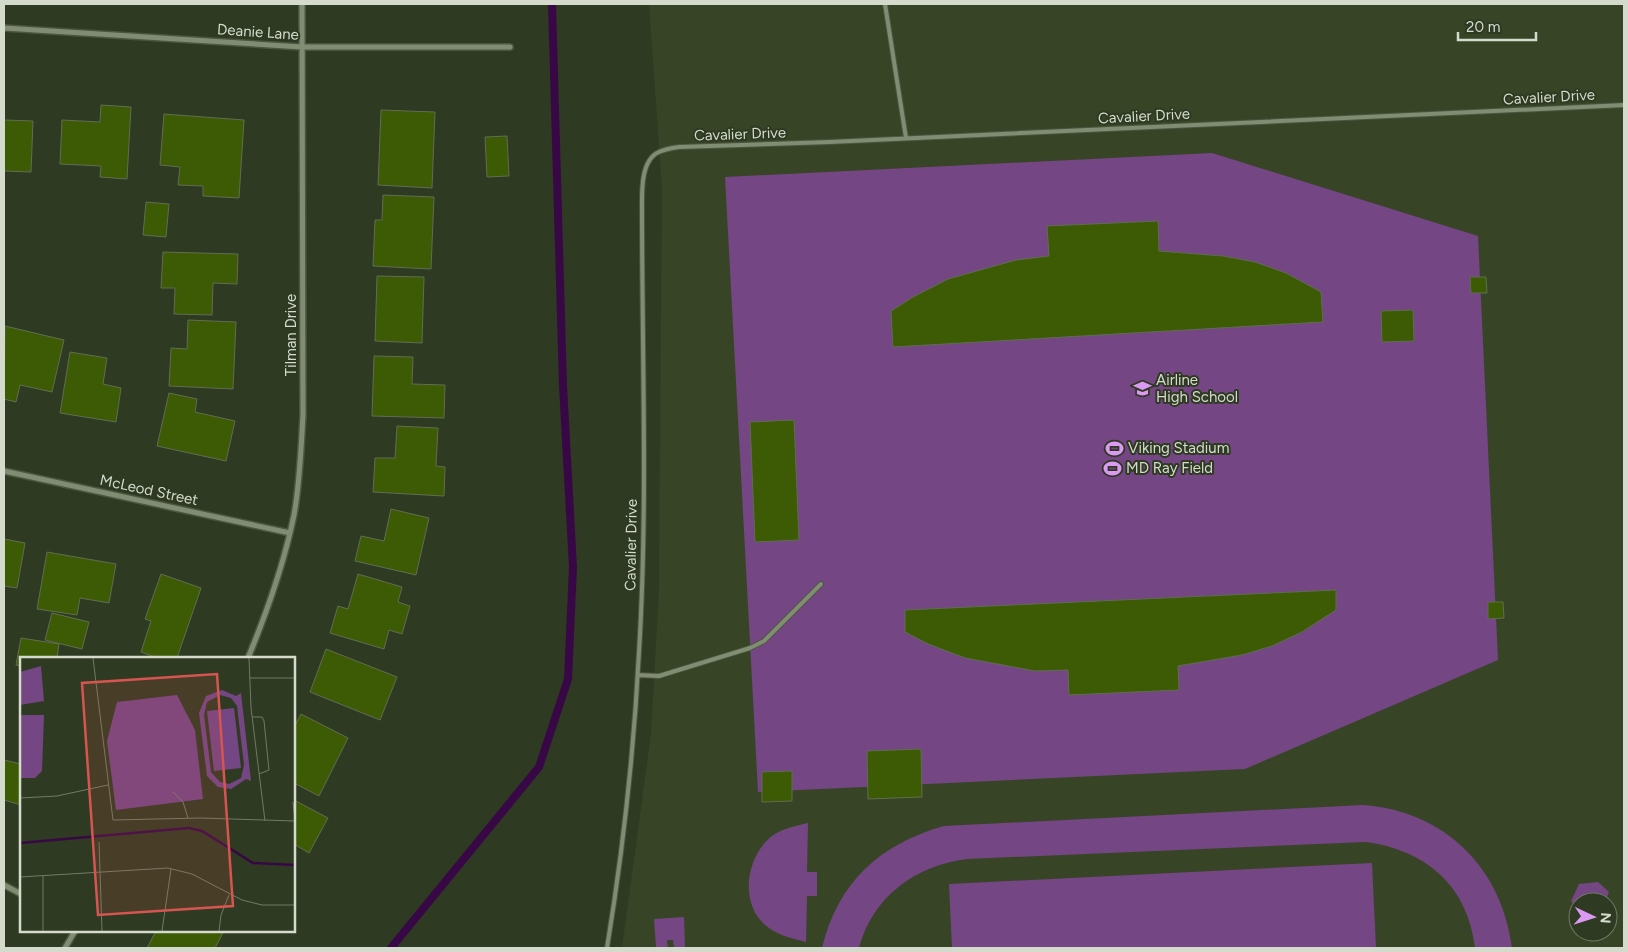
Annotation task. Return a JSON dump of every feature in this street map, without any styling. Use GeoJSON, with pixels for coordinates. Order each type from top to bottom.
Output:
{"type":"FeatureCollection","features":[{"type":"Feature","properties":{"kind":"street","name":"Tilman Drive"},"geometry":{"type":"LineString","coordinates":[[248,657],[261,628],[290,533],[300,468],[304,415],[302,4]]}},
{"type":"Feature","properties":{"kind":"street","name":"Deanie Lane"},"geometry":{"type":"LineString","coordinates":[[4,28],[302,47],[510,46]]}},
{"type":"Feature","properties":{"kind":"street","name":"McLeod Street"},"geometry":{"type":"LineString","coordinates":[[4,471],[290,533]]}},
{"type":"Feature","properties":{"kind":"street"},"geometry":{"type":"LineString","coordinates":[[4,885],[20,893]]}},
{"type":"Feature","properties":{"kind":"street"},"geometry":{"type":"LineString","coordinates":[[65,948],[74,932]]}},
{"type":"Feature","properties":{"kind":"lane"},"geometry":{"type":"LineString","coordinates":[[885,4],[906,138]]}},
{"type":"Feature","properties":{"kind":"lane","name":"Cavalier Drive"},"geometry":{"type":"LineString","coordinates":[[607,948],[631,771],[638,675],[643,493],[642,210],[643,183],[647,166],[657,152],[679,147],[1624,105]]}},
{"type":"Feature","properties":{"kind":"lane"},"geometry":{"type":"LineString","coordinates":[[638,675],[659,676],[764,641],[820,584]]}},
{"type":"Feature","properties":{"kind":"shaded area","name":"Airline High School"},"geometry":{"type":"Polygon","coordinates":[[[649,4],[1624,4],[1624,948],[622,948],[651,734],[659,591],[662,187],[649,4]]]}},
{"type":"Feature","properties":{"kind":"shaded area","name":"Viking Stadium"},"geometry":{"type":"Polygon","coordinates":[[[1212,153],[1478,236],[1498,660],[1245,769],[758,792],[725,177],[1212,153]]]}},
{"type":"Feature","properties":{"kind":"shaded area"},"geometry":{"type":"Polygon","coordinates":[[[1363,805],[1393,810],[1419,819],[1444,832],[1464,849],[1482,869],[1496,893],[1506,919],[1512,948],[1475,948],[1471,926],[1463,906],[1453,889],[1440,875],[1425,863],[1407,853],[1388,846],[1366,842],[967,859],[930,869],[899,887],[874,913],[859,948],[822,948],[829,925],[839,904],[851,885],[865,869],[881,855],[900,843],[944,826],[1363,805]]]}},
{"type":"Feature","properties":{"kind":"shaded area"},"geometry":{"type":"Polygon","coordinates":[[[808,823],[807,872],[817,872],[817,896],[807,896],[806,942],[779,933],[764,924],[756,914],[751,903],[749,878],[752,866],[763,844],[781,831],[808,823]]]}},
{"type":"Feature","properties":{"kind":"shaded area"},"geometry":{"type":"Polygon","coordinates":[[[1372,863],[1376,948],[952,948],[949,884],[1372,863]]]}},
{"type":"Feature","properties":{"kind":"shaded area"},"geometry":{"type":"Polygon","coordinates":[[[1598,882],[1609,892],[1575,892],[1579,884],[1598,882]]]}},
{"type":"Feature","properties":{"kind":"shaded area"},"geometry":{"type":"Polygon","coordinates":[[[684,917],[685,948],[674,948],[673,940],[667,940],[668,948],[656,948],[654,919],[684,917]]]}},
{"type":"Feature","properties":{"kind":"building"},"geometry":{"type":"Polygon","coordinates":[[[101,105],[131,107],[127,179],[100,177],[101,166],[60,164],[62,120],[100,122],[101,105]]]}},
{"type":"Feature","properties":{"kind":"building"},"geometry":{"type":"Polygon","coordinates":[[[381,110],[435,112],[432,188],[378,185],[381,110]]]}},
{"type":"Feature","properties":{"kind":"building"},"geometry":{"type":"Polygon","coordinates":[[[164,114],[244,120],[239,198],[203,196],[203,186],[178,185],[180,167],[160,165],[164,114]]]}},
{"type":"Feature","properties":{"kind":"building"},"geometry":{"type":"Polygon","coordinates":[[[4,120],[33,121],[31,172],[4,171],[4,120]]]}},
{"type":"Feature","properties":{"kind":"building"},"geometry":{"type":"Polygon","coordinates":[[[507,136],[509,176],[487,177],[485,137],[507,136]]]}},
{"type":"Feature","properties":{"kind":"building"},"geometry":{"type":"Polygon","coordinates":[[[383,195],[434,197],[431,269],[373,266],[375,220],[382,220],[383,195]]]}},
{"type":"Feature","properties":{"kind":"building"},"geometry":{"type":"Polygon","coordinates":[[[146,202],[169,204],[166,237],[143,235],[146,202]]]}},
{"type":"Feature","properties":{"kind":"building"},"geometry":{"type":"Polygon","coordinates":[[[1158,221],[1159,251],[1223,256],[1255,262],[1286,273],[1321,292],[1323,322],[893,347],[891,311],[948,279],[1016,260],[1049,256],[1047,226],[1158,221]]]}},
{"type":"Feature","properties":{"kind":"building"},"geometry":{"type":"Polygon","coordinates":[[[163,252],[238,254],[237,284],[213,283],[212,315],[174,314],[175,288],[161,288],[163,252]]]}},
{"type":"Feature","properties":{"kind":"building"},"geometry":{"type":"Polygon","coordinates":[[[377,276],[424,277],[422,343],[375,341],[377,276]]]}},
{"type":"Feature","properties":{"kind":"building"},"geometry":{"type":"Polygon","coordinates":[[[1470,277],[1486,277],[1487,293],[1471,293],[1470,277]]]}},
{"type":"Feature","properties":{"kind":"building"},"geometry":{"type":"Polygon","coordinates":[[[1413,310],[1414,341],[1382,342],[1381,311],[1413,310]]]}},
{"type":"Feature","properties":{"kind":"building"},"geometry":{"type":"Polygon","coordinates":[[[188,320],[236,322],[233,389],[169,386],[171,348],[187,349],[188,320]]]}},
{"type":"Feature","properties":{"kind":"building"},"geometry":{"type":"Polygon","coordinates":[[[5,326],[64,340],[52,392],[20,385],[16,402],[4,399],[5,326]]]}},
{"type":"Feature","properties":{"kind":"building"},"geometry":{"type":"Polygon","coordinates":[[[70,352],[107,358],[103,384],[121,388],[116,422],[60,413],[70,352]]]}},
{"type":"Feature","properties":{"kind":"building"},"geometry":{"type":"Polygon","coordinates":[[[374,356],[413,357],[412,384],[445,385],[444,418],[372,416],[374,356]]]}},
{"type":"Feature","properties":{"kind":"building"},"geometry":{"type":"Polygon","coordinates":[[[169,393],[197,399],[195,412],[235,421],[226,461],[157,446],[169,393]]]}},
{"type":"Feature","properties":{"kind":"building"},"geometry":{"type":"Polygon","coordinates":[[[794,420],[799,540],[755,542],[750,422],[794,420]]]}},
{"type":"Feature","properties":{"kind":"building"},"geometry":{"type":"Polygon","coordinates":[[[397,426],[438,428],[436,466],[445,467],[444,496],[373,492],[375,458],[395,458],[397,426]]]}},
{"type":"Feature","properties":{"kind":"building"},"geometry":{"type":"Polygon","coordinates":[[[391,509],[429,518],[416,575],[355,561],[361,536],[384,541],[391,509]]]}},
{"type":"Feature","properties":{"kind":"building"},"geometry":{"type":"Polygon","coordinates":[[[4,539],[25,543],[17,588],[4,586],[4,539]]]}},
{"type":"Feature","properties":{"kind":"building"},"geometry":{"type":"Polygon","coordinates":[[[47,552],[116,564],[109,603],[80,598],[77,615],[37,609],[47,552]]]}},
{"type":"Feature","properties":{"kind":"building"},"geometry":{"type":"Polygon","coordinates":[[[161,574],[201,588],[177,657],[155,657],[141,652],[151,621],[145,619],[161,574]]]}},
{"type":"Feature","properties":{"kind":"building"},"geometry":{"type":"Polygon","coordinates":[[[358,574],[402,587],[398,602],[410,606],[402,634],[389,630],[384,649],[330,633],[338,606],[348,609],[358,574]]]}},
{"type":"Feature","properties":{"kind":"building"},"geometry":{"type":"Polygon","coordinates":[[[1336,590],[1336,610],[1302,632],[1272,646],[1242,655],[1178,666],[1179,690],[1069,695],[1068,670],[1035,671],[965,658],[928,644],[905,632],[905,610],[1336,590]]]}},
{"type":"Feature","properties":{"kind":"building"},"geometry":{"type":"Polygon","coordinates":[[[1488,602],[1503,602],[1504,618],[1488,619],[1488,602]]]}},
{"type":"Feature","properties":{"kind":"building"},"geometry":{"type":"Polygon","coordinates":[[[52,613],[89,622],[82,649],[45,640],[52,613]]]}},
{"type":"Feature","properties":{"kind":"building"},"geometry":{"type":"Polygon","coordinates":[[[21,638],[59,644],[57,657],[20,657],[20,666],[16,665],[21,638]]]}},
{"type":"Feature","properties":{"kind":"building"},"geometry":{"type":"Polygon","coordinates":[[[326,649],[397,677],[380,720],[310,692],[326,649]]]}},
{"type":"Feature","properties":{"kind":"building"},"geometry":{"type":"Polygon","coordinates":[[[301,714],[348,738],[319,796],[295,784],[295,725],[301,714]]]}},
{"type":"Feature","properties":{"kind":"building"},"geometry":{"type":"Polygon","coordinates":[[[921,749],[922,797],[868,799],[867,751],[921,749]]]}},
{"type":"Feature","properties":{"kind":"building"},"geometry":{"type":"Polygon","coordinates":[[[4,760],[20,764],[20,805],[4,800],[4,760]]]}},
{"type":"Feature","properties":{"kind":"building"},"geometry":{"type":"Polygon","coordinates":[[[792,771],[792,801],[762,802],[762,772],[792,771]]]}},
{"type":"Feature","properties":{"kind":"building"},"geometry":{"type":"Polygon","coordinates":[[[295,801],[328,818],[309,853],[295,845],[295,801]]]}},
{"type":"Feature","properties":{"kind":"building"},"geometry":{"type":"Polygon","coordinates":[[[155,932],[223,932],[215,948],[147,948],[155,932]]]}},
{"type":"Feature","properties":{"kind":"waterway"},"geometry":{"type":"LineString","coordinates":[[391,948],[539,767],[568,679],[573,567],[563,386],[552,4]]}},
{"type":"Feature","properties":{"kind":"place","name":"Airline High School"},"geometry":{"type":"Point","coordinates":[1142,389]}},
{"type":"Feature","properties":{"kind":"place","name":"Viking Stadium"},"geometry":{"type":"Point","coordinates":[1114,448]}},
{"type":"Feature","properties":{"kind":"place","name":"MD Ray Field"},"geometry":{"type":"Point","coordinates":[1112,468]}}]}
